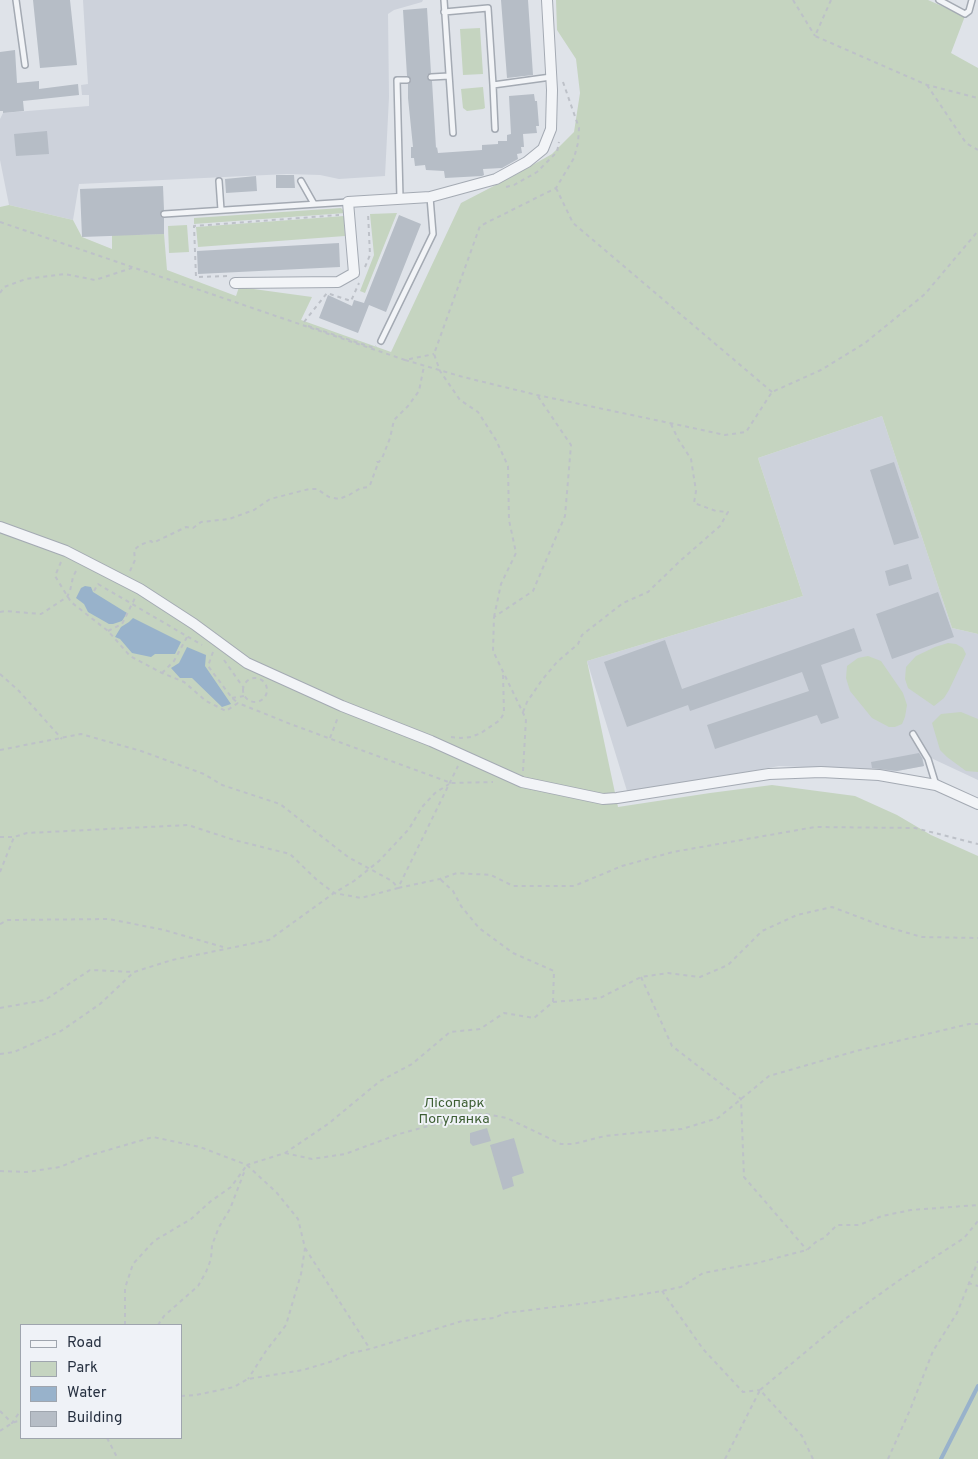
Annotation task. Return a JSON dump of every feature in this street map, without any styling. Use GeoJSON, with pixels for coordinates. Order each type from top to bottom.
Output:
{"type":"FeatureCollection","features":[{"type":"Feature","properties":{"kind":"street"},"geometry":{"type":"LineString","coordinates":[[235,280],[338,282],[354,274],[348,202],[430,196],[496,179],[526,162],[543,149],[551,129],[551,77],[547,0]]}},
{"type":"Feature","properties":{"kind":"street"},"geometry":{"type":"LineString","coordinates":[[0,527],[66,550],[140,589],[194,624],[215,647],[247,663],[342,706],[431,741],[522,782],[603,798],[617,798],[769,774],[794,772],[879,775],[936,785],[978,804]]}},
{"type":"Feature","properties":{"kind":"lane"},"geometry":{"type":"LineString","coordinates":[[16,0],[25,65]]}},
{"type":"Feature","properties":{"kind":"lane"},"geometry":{"type":"LineString","coordinates":[[444,0],[453,133]]}},
{"type":"Feature","properties":{"kind":"lane"},"geometry":{"type":"LineString","coordinates":[[939,0],[965,14],[969,11],[972,0]]}},
{"type":"Feature","properties":{"kind":"lane"},"geometry":{"type":"LineString","coordinates":[[444,12],[488,8],[495,129]]}},
{"type":"Feature","properties":{"kind":"lane"},"geometry":{"type":"LineString","coordinates":[[431,78],[449,76]]}},
{"type":"Feature","properties":{"kind":"lane"},"geometry":{"type":"LineString","coordinates":[[493,85],[551,77]]}},
{"type":"Feature","properties":{"kind":"lane"},"geometry":{"type":"LineString","coordinates":[[400,198],[398,80],[407,80]]}},
{"type":"Feature","properties":{"kind":"lane"},"geometry":{"type":"LineString","coordinates":[[219,180],[220,210]]}},
{"type":"Feature","properties":{"kind":"lane"},"geometry":{"type":"LineString","coordinates":[[301,182],[314,204]]}},
{"type":"Feature","properties":{"kind":"lane"},"geometry":{"type":"LineString","coordinates":[[381,341],[433,234],[430,196]]}},
{"type":"Feature","properties":{"kind":"lane"},"geometry":{"type":"LineString","coordinates":[[164,214],[348,202]]}},
{"type":"Feature","properties":{"kind":"lane"},"geometry":{"type":"LineString","coordinates":[[913,734],[928,759],[936,785]]}},
{"type":"Feature","properties":{"kind":"path"},"geometry":{"type":"LineString","coordinates":[[793,0],[815,36],[927,85],[978,98]]}},
{"type":"Feature","properties":{"kind":"path"},"geometry":{"type":"LineString","coordinates":[[815,36],[832,0]]}},
{"type":"Feature","properties":{"kind":"path"},"geometry":{"type":"LineString","coordinates":[[522,782],[526,719],[493,651],[494,617],[501,584],[516,553],[509,520],[508,466],[496,440],[478,412],[460,400],[440,371],[434,354],[480,226],[556,188],[574,158],[579,128],[563,81]]}},
{"type":"Feature","properties":{"kind":"path"},"geometry":{"type":"LineString","coordinates":[[927,85],[966,143],[978,150]]}},
{"type":"Feature","properties":{"kind":"path"},"geometry":{"type":"LineString","coordinates":[[556,188],[573,223],[772,392]]}},
{"type":"Feature","properties":{"kind":"path"},"geometry":{"type":"LineString","coordinates":[[235,280],[196,277],[194,226],[349,214]]}},
{"type":"Feature","properties":{"kind":"path"},"geometry":{"type":"LineString","coordinates":[[0,222],[440,371],[537,395],[725,435],[746,432],[772,392],[821,370],[865,343],[925,294],[978,231]]}},
{"type":"Feature","properties":{"kind":"path"},"geometry":{"type":"LineString","coordinates":[[0,294],[4,287],[26,279],[65,274],[96,280],[133,268]]}},
{"type":"Feature","properties":{"kind":"path"},"geometry":{"type":"LineString","coordinates":[[301,325],[374,348],[381,341]]}},
{"type":"Feature","properties":{"kind":"path"},"geometry":{"type":"LineString","coordinates":[[405,360],[434,354]]}},
{"type":"Feature","properties":{"kind":"path"},"geometry":{"type":"LineString","coordinates":[[121,579],[132,569],[135,560],[134,550],[140,545],[151,541],[153,543],[186,527],[192,528],[201,522],[229,519],[254,510],[270,499],[309,489],[317,489],[329,497],[339,499],[361,488],[368,487],[377,462],[383,456],[390,438],[394,420],[419,391],[424,366]]}},
{"type":"Feature","properties":{"kind":"path"},"geometry":{"type":"LineString","coordinates":[[494,617],[533,591],[565,516],[571,445],[537,395]]}},
{"type":"Feature","properties":{"kind":"path"},"geometry":{"type":"LineString","coordinates":[[523,713],[527,702],[542,680],[578,644],[582,635],[624,603],[648,592],[720,526],[728,512],[716,511],[694,503],[696,491],[691,460],[671,424]]}},
{"type":"Feature","properties":{"kind":"path"},"geometry":{"type":"LineString","coordinates":[[66,550],[55,576],[67,597],[88,617],[108,631],[130,656],[184,682],[206,701],[226,711],[238,703]]}},
{"type":"Feature","properties":{"kind":"path"},"geometry":{"type":"LineString","coordinates":[[0,612],[41,614],[67,597],[73,577],[82,559]]}},
{"type":"Feature","properties":{"kind":"path"},"geometry":{"type":"LineString","coordinates":[[94,591],[98,584],[204,646]]}},
{"type":"Feature","properties":{"kind":"path"},"geometry":{"type":"LineString","coordinates":[[108,631],[122,624],[140,589]]}},
{"type":"Feature","properties":{"kind":"path"},"geometry":{"type":"LineString","coordinates":[[162,673],[174,661],[188,636]]}},
{"type":"Feature","properties":{"kind":"path"},"geometry":{"type":"LineString","coordinates":[[215,647],[217,655]]}},
{"type":"Feature","properties":{"kind":"path"},"geometry":{"type":"LineString","coordinates":[[215,647],[208,666],[232,698],[238,703],[451,783],[496,782]]}},
{"type":"Feature","properties":{"kind":"path"},"geometry":{"type":"LineString","coordinates":[[222,658],[243,687],[244,696],[248,700],[257,702],[262,700],[267,693],[267,687],[262,679],[255,677],[245,682],[243,687]]}},
{"type":"Feature","properties":{"kind":"path"},"geometry":{"type":"LineString","coordinates":[[446,736],[470,737],[481,733],[500,720],[504,713],[503,672]]}},
{"type":"Feature","properties":{"kind":"path"},"geometry":{"type":"LineString","coordinates":[[0,674],[19,691],[62,739]]}},
{"type":"Feature","properties":{"kind":"path"},"geometry":{"type":"LineString","coordinates":[[232,698],[244,696]]}},
{"type":"Feature","properties":{"kind":"path"},"geometry":{"type":"LineString","coordinates":[[330,738],[342,706]]}},
{"type":"Feature","properties":{"kind":"path"},"geometry":{"type":"LineString","coordinates":[[0,750],[81,734],[141,750],[204,774],[222,785],[280,804],[348,858],[392,881],[398,888]]}},
{"type":"Feature","properties":{"kind":"path"},"geometry":{"type":"LineString","coordinates":[[398,888],[463,756]]}},
{"type":"Feature","properties":{"kind":"path"},"geometry":{"type":"LineString","coordinates":[[0,1008],[45,1000],[90,970],[134,972],[172,960],[269,940],[369,869],[401,839],[422,807],[435,793],[451,783]]}},
{"type":"Feature","properties":{"kind":"path"},"geometry":{"type":"LineString","coordinates":[[0,837],[14,836],[27,832],[188,824],[234,840],[290,854],[317,880],[334,893],[360,898],[440,879],[457,873],[491,875],[513,886],[574,886],[622,866],[673,852],[815,828],[915,828],[978,844]]}},
{"type":"Feature","properties":{"kind":"path"},"geometry":{"type":"LineString","coordinates":[[0,872],[14,836]]}},
{"type":"Feature","properties":{"kind":"path"},"geometry":{"type":"LineString","coordinates":[[440,879],[453,891],[461,906],[479,928],[513,954],[554,971],[553,1002]]}},
{"type":"Feature","properties":{"kind":"path"},"geometry":{"type":"LineString","coordinates":[[125,1324],[126,1288],[133,1264],[154,1241],[191,1219],[211,1201],[231,1187],[247,1165],[285,1154],[328,1124],[380,1081],[412,1064],[450,1032],[480,1029],[504,1013],[534,1018],[553,1002],[600,998],[641,977],[668,973],[700,977],[728,964],[762,931],[797,916],[832,907],[880,925],[922,937],[978,938]]}},
{"type":"Feature","properties":{"kind":"path"},"geometry":{"type":"LineString","coordinates":[[0,924],[8,920],[109,919],[164,930],[225,948]]}},
{"type":"Feature","properties":{"kind":"path"},"geometry":{"type":"LineString","coordinates":[[0,1054],[14,1052],[61,1031],[100,1004],[134,972]]}},
{"type":"Feature","properties":{"kind":"path"},"geometry":{"type":"LineString","coordinates":[[641,977],[672,1046],[741,1099]]}},
{"type":"Feature","properties":{"kind":"path"},"geometry":{"type":"LineString","coordinates":[[285,1154],[312,1159],[345,1154],[399,1134],[469,1115],[486,1114],[507,1118],[561,1144],[573,1144],[605,1136],[682,1129],[718,1118],[769,1076],[866,1049],[969,1024],[978,1024]]}},
{"type":"Feature","properties":{"kind":"path"},"geometry":{"type":"LineString","coordinates":[[741,1099],[744,1177],[807,1250]]}},
{"type":"Feature","properties":{"kind":"path"},"geometry":{"type":"LineString","coordinates":[[0,1171],[27,1172],[60,1167],[84,1157],[153,1137],[200,1147],[247,1165],[277,1193],[298,1219],[305,1248],[370,1349]]}},
{"type":"Feature","properties":{"kind":"path"},"geometry":{"type":"LineString","coordinates":[[159,1324],[164,1316],[198,1286],[206,1272],[211,1259],[212,1245],[230,1209],[247,1165]]}},
{"type":"Feature","properties":{"kind":"path"},"geometry":{"type":"LineString","coordinates":[[182,1396],[196,1396],[234,1387],[248,1379],[303,1370],[333,1361],[350,1353],[370,1349],[462,1321],[494,1318],[505,1314],[681,1287],[703,1273],[757,1263],[807,1250],[817,1241],[824,1238],[837,1225],[859,1225],[882,1216],[911,1210],[978,1205]]}},
{"type":"Feature","properties":{"kind":"path"},"geometry":{"type":"LineString","coordinates":[[725,1459],[760,1390],[845,1319],[901,1278],[964,1238],[978,1221]]}},
{"type":"Feature","properties":{"kind":"path"},"geometry":{"type":"LineString","coordinates":[[248,1379],[266,1351],[286,1326],[302,1274],[305,1248]]}},
{"type":"Feature","properties":{"kind":"path"},"geometry":{"type":"LineString","coordinates":[[888,1459],[910,1410],[932,1352],[957,1313],[978,1261]]}},
{"type":"Feature","properties":{"kind":"path"},"geometry":{"type":"LineString","coordinates":[[968,1283],[978,1286]]}},
{"type":"Feature","properties":{"kind":"path"},"geometry":{"type":"LineString","coordinates":[[662,1291],[702,1349],[743,1392],[760,1390]]}},
{"type":"Feature","properties":{"kind":"path"},"geometry":{"type":"LineString","coordinates":[[760,1390],[802,1436],[813,1459]]}},
{"type":"Feature","properties":{"kind":"path"},"geometry":{"type":"LineString","coordinates":[[0,1411],[12,1423]]}},
{"type":"Feature","properties":{"kind":"path"},"geometry":{"type":"LineString","coordinates":[[12,1423],[20,1411]]}},
{"type":"Feature","properties":{"kind":"path"},"geometry":{"type":"LineString","coordinates":[[0,1431],[20,1420]]}},
{"type":"Feature","properties":{"kind":"path"},"geometry":{"type":"LineString","coordinates":[[108,1439],[118,1459]]}},
{"type":"Feature","properties":{"kind":"shaded area"},"geometry":{"type":"Polygon","coordinates":[[[83,0],[423,0],[388,14],[389,97],[385,176],[339,179],[320,175],[287,174],[79,184],[73,220],[9,205],[0,160],[0,119],[3,113],[89,106],[89,95],[82,95],[81,85],[88,84],[83,0]]]}},
{"type":"Feature","properties":{"kind":"shaded area"},"geometry":{"type":"Polygon","coordinates":[[[882,416],[952,628],[978,634],[978,780],[931,758],[923,759],[924,766],[887,773],[873,770],[779,766],[710,779],[627,791],[587,661],[803,596],[758,458],[882,416]]]}},
{"type":"Feature","properties":{"kind":"green space","name":"Лісопарк Погулянка"},"geometry":{"type":"Polygon","coordinates":[[[556,0],[928,0],[965,16],[951,53],[978,68],[978,634],[952,628],[882,416],[758,458],[803,596],[587,661],[618,807],[772,785],[855,796],[897,815],[931,835],[978,856],[978,1459],[0,1459],[0,207],[9,205],[73,220],[82,237],[112,249],[112,235],[164,234],[167,270],[236,296],[239,287],[312,297],[301,320],[391,352],[461,203],[552,154],[574,132],[580,93],[576,59],[557,30],[556,0]]]}},
{"type":"Feature","properties":{"kind":"green space"},"geometry":{"type":"Polygon","coordinates":[[[480,28],[483,74],[463,75],[460,29],[480,28]]]}},
{"type":"Feature","properties":{"kind":"green space"},"geometry":{"type":"Polygon","coordinates":[[[483,87],[485,108],[467,111],[463,108],[461,89],[483,87]]]}},
{"type":"Feature","properties":{"kind":"green space"},"geometry":{"type":"Polygon","coordinates":[[[341,208],[346,213],[194,224],[194,218],[341,208]]]}},
{"type":"Feature","properties":{"kind":"green space"},"geometry":{"type":"Polygon","coordinates":[[[397,213],[365,293],[360,291],[374,255],[370,214],[397,213]]]}},
{"type":"Feature","properties":{"kind":"green space"},"geometry":{"type":"Polygon","coordinates":[[[344,216],[345,236],[198,247],[196,227],[344,216]]]}},
{"type":"Feature","properties":{"kind":"green space"},"geometry":{"type":"Polygon","coordinates":[[[187,225],[189,252],[169,253],[168,226],[187,225]]]}},
{"type":"Feature","properties":{"kind":"green space"},"geometry":{"type":"Polygon","coordinates":[[[948,643],[956,644],[963,648],[966,654],[949,690],[944,698],[934,706],[908,688],[905,679],[906,667],[916,656],[948,643]]]}},
{"type":"Feature","properties":{"kind":"green space"},"geometry":{"type":"Polygon","coordinates":[[[868,656],[881,661],[903,693],[907,705],[902,724],[889,727],[872,718],[850,691],[846,678],[847,666],[858,658],[868,656]]]}},
{"type":"Feature","properties":{"kind":"green space"},"geometry":{"type":"Polygon","coordinates":[[[961,712],[978,719],[978,772],[966,771],[940,750],[932,723],[941,714],[961,712]]]}},
{"type":"Feature","properties":{"kind":"water"},"geometry":{"type":"Polygon","coordinates":[[[85,586],[91,587],[93,592],[127,613],[122,621],[109,624],[88,612],[84,604],[76,598],[81,588],[85,586]]]}},
{"type":"Feature","properties":{"kind":"water"},"geometry":{"type":"Polygon","coordinates":[[[133,618],[181,642],[175,654],[155,654],[151,657],[132,653],[120,639],[115,637],[121,627],[133,618]]]}},
{"type":"Feature","properties":{"kind":"water"},"geometry":{"type":"Polygon","coordinates":[[[187,647],[206,655],[205,666],[231,704],[222,707],[192,678],[180,678],[171,668],[179,663],[187,647]]]}},
{"type":"Feature","properties":{"kind":"building"},"geometry":{"type":"Polygon","coordinates":[[[33,0],[70,0],[77,65],[40,68],[33,0]]]}},
{"type":"Feature","properties":{"kind":"building"},"geometry":{"type":"Polygon","coordinates":[[[501,0],[528,0],[533,75],[507,78],[501,0]]]}},
{"type":"Feature","properties":{"kind":"building"},"geometry":{"type":"Polygon","coordinates":[[[427,8],[431,73],[427,75],[427,78],[432,81],[436,148],[438,153],[482,150],[482,145],[498,144],[498,141],[507,141],[507,135],[511,134],[509,96],[534,94],[535,101],[537,101],[539,126],[536,126],[537,133],[523,134],[524,147],[521,147],[522,153],[517,154],[518,159],[502,168],[483,169],[484,175],[482,176],[445,178],[444,171],[426,170],[425,165],[415,166],[414,158],[411,158],[411,147],[413,147],[408,84],[411,80],[407,76],[403,10],[427,8]]]}},
{"type":"Feature","properties":{"kind":"building"},"geometry":{"type":"Polygon","coordinates":[[[15,50],[17,83],[39,81],[39,89],[78,84],[79,95],[23,101],[24,111],[3,113],[3,111],[0,111],[0,52],[15,50]]]}},
{"type":"Feature","properties":{"kind":"building"},"geometry":{"type":"Polygon","coordinates":[[[47,131],[49,154],[16,156],[14,134],[47,131]]]}},
{"type":"Feature","properties":{"kind":"building"},"geometry":{"type":"Polygon","coordinates":[[[276,175],[294,175],[295,188],[276,188],[276,175]]]}},
{"type":"Feature","properties":{"kind":"building"},"geometry":{"type":"Polygon","coordinates":[[[256,176],[257,191],[226,193],[225,179],[256,176]]]}},
{"type":"Feature","properties":{"kind":"building"},"geometry":{"type":"Polygon","coordinates":[[[163,186],[164,210],[160,214],[164,218],[164,234],[82,237],[80,189],[163,186]]]}},
{"type":"Feature","properties":{"kind":"building"},"geometry":{"type":"Polygon","coordinates":[[[399,215],[421,224],[386,312],[369,305],[358,333],[319,318],[328,295],[352,306],[354,300],[364,303],[399,215]]]}},
{"type":"Feature","properties":{"kind":"building"},"geometry":{"type":"Polygon","coordinates":[[[339,243],[340,267],[198,274],[197,251],[339,243]]]}},
{"type":"Feature","properties":{"kind":"building"},"geometry":{"type":"Polygon","coordinates":[[[894,462],[919,538],[894,545],[870,470],[894,462]]]}},
{"type":"Feature","properties":{"kind":"building"},"geometry":{"type":"Polygon","coordinates":[[[908,564],[912,579],[889,586],[885,571],[908,564]]]}},
{"type":"Feature","properties":{"kind":"building"},"geometry":{"type":"Polygon","coordinates":[[[938,592],[954,637],[892,659],[876,614],[938,592]]]}},
{"type":"Feature","properties":{"kind":"building"},"geometry":{"type":"Polygon","coordinates":[[[854,628],[862,651],[821,665],[839,718],[821,724],[817,715],[715,749],[707,725],[809,691],[802,672],[690,711],[688,705],[627,727],[604,662],[665,640],[682,689],[854,628]]]}},
{"type":"Feature","properties":{"kind":"building"},"geometry":{"type":"Polygon","coordinates":[[[919,753],[924,766],[897,771],[872,768],[871,762],[919,753]]]}},
{"type":"Feature","properties":{"kind":"building"},"geometry":{"type":"Polygon","coordinates":[[[487,1128],[491,1141],[473,1146],[470,1143],[470,1133],[487,1128]]]}},
{"type":"Feature","properties":{"kind":"building"},"geometry":{"type":"Polygon","coordinates":[[[514,1138],[524,1173],[512,1177],[514,1186],[503,1190],[490,1145],[514,1138]]]}},
{"type":"Feature","properties":{"kind":"waterway"},"geometry":{"type":"LineString","coordinates":[[941,1459],[978,1386]]}}]}
